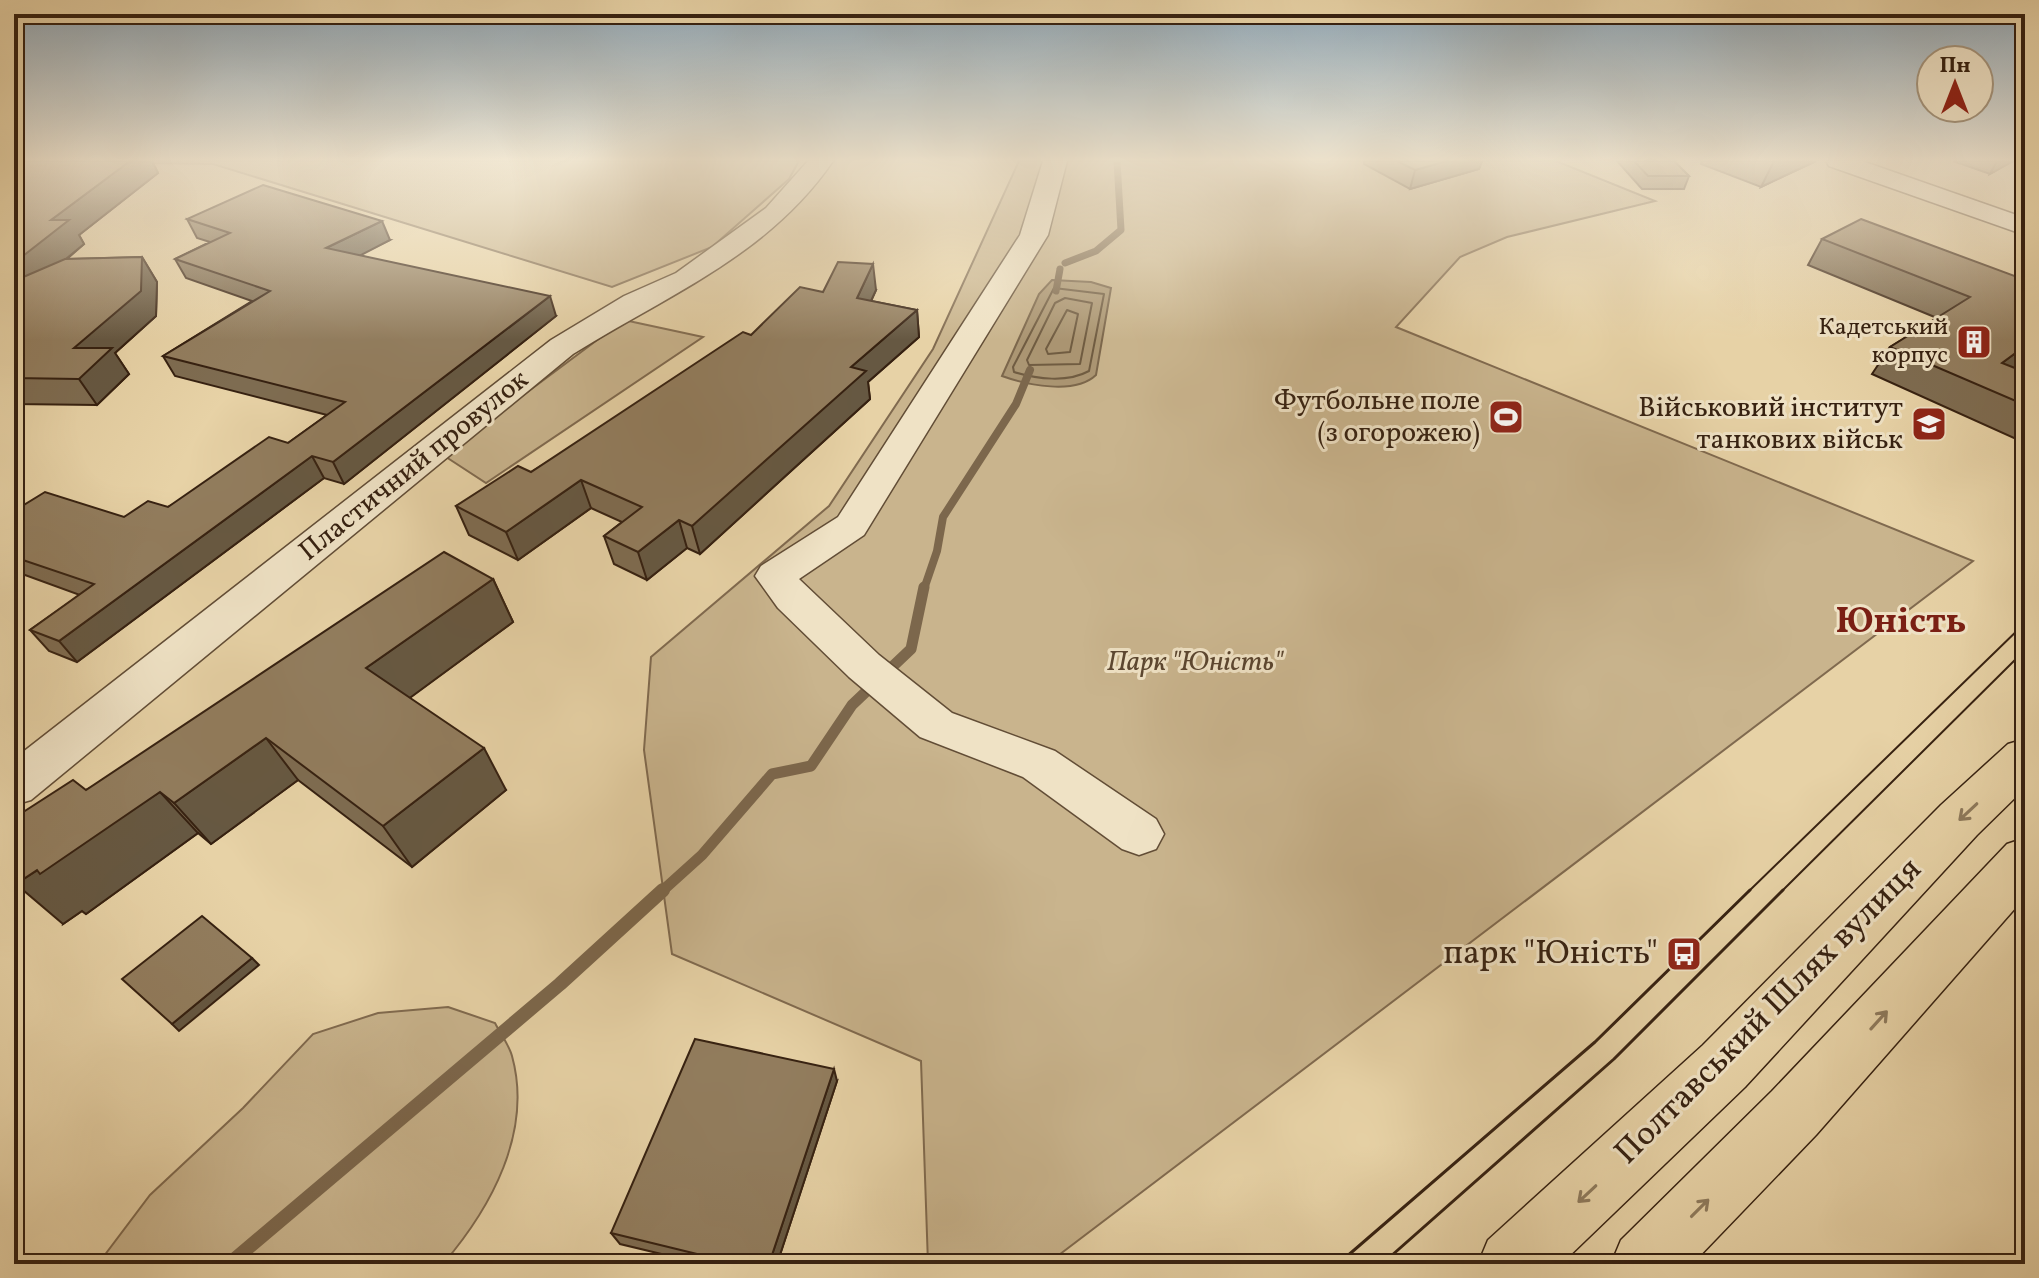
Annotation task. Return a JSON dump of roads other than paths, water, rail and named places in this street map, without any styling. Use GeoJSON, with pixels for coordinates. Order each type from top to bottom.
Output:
{"type":"FeatureCollection","features":[{"type":"Feature","properties":{"kind":"main road","name":"Полтавський Шлях вулиця"},"geometry":{"type":"LineString","coordinates":[[1512,1264],[1724,1066],[1959,820],[2025,758]]}},
{"type":"Feature","properties":{"kind":"main road"},"geometry":{"type":"LineString","coordinates":[[1645,1264],[1794,1113],[2025,860]]}},
{"type":"Feature","properties":{"kind":"street","name":"Пластичний провулок"},"geometry":{"type":"LineString","coordinates":[[14,786],[562,347],[635,302],[686,279],[766,221]]}},
{"type":"Feature","properties":{"kind":"street"},"geometry":{"type":"LineString","coordinates":[[1038,221],[1034,235],[851,526],[775,576],[792,598],[878,679],[936,725],[1039,764],[1139,834]]}},
{"type":"Feature","properties":{"kind":"water"},"geometry":{"type":"Polygon","coordinates":[[[1052,280],[1091,282],[1111,288],[1096,375],[1076,385],[1064,386],[1037,385],[1002,376],[1039,294],[1052,280]]]}},
{"type":"Feature","properties":{"kind":"waterway"},"geometry":{"type":"LineString","coordinates":[[1065,263],[1096,251],[1121,230],[1120,221]]}},
{"type":"Feature","properties":{"kind":"waterway"},"geometry":{"type":"LineString","coordinates":[[1056,291],[1060,269]]}},
{"type":"Feature","properties":{"kind":"waterway"},"geometry":{"type":"LineString","coordinates":[[924,589],[937,551],[943,517],[1016,404],[1030,370]]}},
{"type":"Feature","properties":{"kind":"waterway"},"geometry":{"type":"LineString","coordinates":[[661,892],[702,855],[772,774],[811,766],[852,705],[911,649],[924,587]]}},
{"type":"Feature","properties":{"kind":"waterway"},"geometry":{"type":"LineString","coordinates":[[229,1264],[560,984],[663,890]]}},
{"type":"Feature","properties":{"kind":"tram line"},"geometry":{"type":"LineString","coordinates":[[1748,892],[2025,623]]}},
{"type":"Feature","properties":{"kind":"tram line"},"geometry":{"type":"LineString","coordinates":[[1781,892],[2025,650]]}},
{"type":"Feature","properties":{"kind":"tram line"},"geometry":{"type":"LineString","coordinates":[[1338,1264],[1595,1042],[1750,890]]}},
{"type":"Feature","properties":{"kind":"tram line"},"geometry":{"type":"LineString","coordinates":[[1382,1264],[1614,1059],[1781,892]]}},
{"type":"Feature","properties":{"kind":"place","name":"Кадетський корпус"},"geometry":{"type":"Point","coordinates":[1974,342]}},
{"type":"Feature","properties":{"kind":"place","name":"Футбольне поле (з огорожею)"},"geometry":{"type":"Point","coordinates":[1506,417]}},
{"type":"Feature","properties":{"kind":"place","name":"Військовий інститут танкових військ"},"geometry":{"type":"Point","coordinates":[1929,424]}},
{"type":"Feature","properties":{"kind":"place","name":"парк \"Юність\""},"geometry":{"type":"Point","coordinates":[1684,954]}},
{"type":"Feature","properties":{"kind":"district","name":"Юність"},"geometry":{"type":"Point","coordinates":[1901,623]}},
{"type":"Feature","properties":{"kind":"park label","name":"Парк \"Юність\""},"geometry":{"type":"Point","coordinates":[1195,662]}}]}
